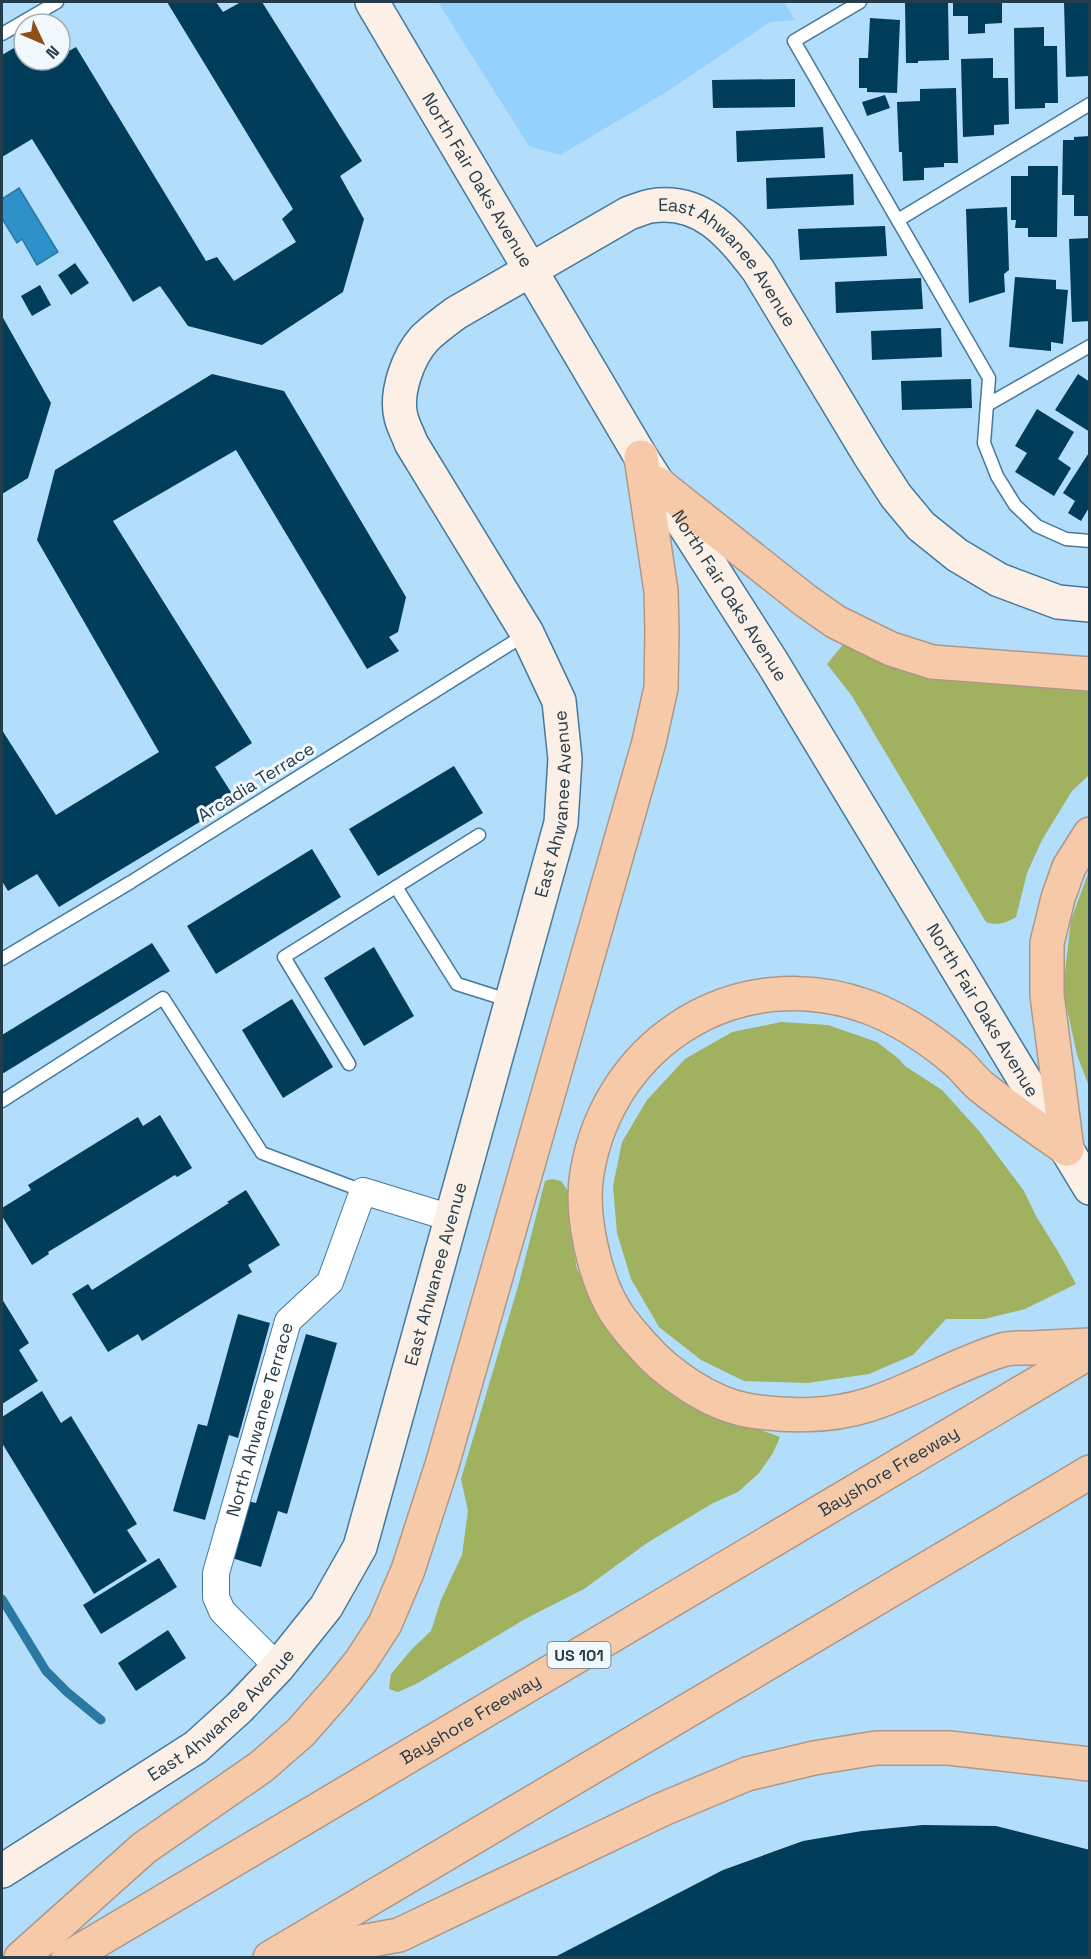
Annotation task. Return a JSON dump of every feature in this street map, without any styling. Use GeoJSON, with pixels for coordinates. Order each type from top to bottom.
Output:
{"type":"FeatureCollection","features":[{"type":"Feature","properties":{"kind":"highway"},"geometry":{"type":"LineString","coordinates":[[649,470],[806,601],[836,622],[891,649],[932,662],[1089,674]]}},
{"type":"Feature","properties":{"kind":"highway"},"geometry":{"type":"LineString","coordinates":[[21,1958],[144,1848],[261,1767],[301,1732],[337,1691],[385,1624],[408,1570],[442,1465],[639,777],[661,688],[661,591],[649,470]]}},
{"type":"Feature","properties":{"kind":"highway"},"geometry":{"type":"LineString","coordinates":[[1067,1149],[1047,995],[1047,943],[1069,867],[1089,834]]}},
{"type":"Feature","properties":{"kind":"highway"},"geometry":{"type":"LineString","coordinates":[[1067,1149],[980,1086],[958,1063],[926,1038],[868,1007],[838,998],[806,993],[772,994],[741,999],[702,1014],[667,1035],[633,1068],[607,1112],[594,1142],[586,1177],[589,1237],[595,1263],[614,1310],[655,1360],[677,1377],[709,1396],[741,1409],[772,1414],[837,1412],[868,1405],[1002,1349],[1089,1345]]}},
{"type":"Feature","properties":{"kind":"highway","name":"Bayshore Freeway"},"geometry":{"type":"LineString","coordinates":[[68,1958],[1089,1352]]}},
{"type":"Feature","properties":{"kind":"highway"},"geometry":{"type":"LineString","coordinates":[[270,1958],[1089,1472]]}},
{"type":"Feature","properties":{"kind":"highway"},"geometry":{"type":"LineString","coordinates":[[275,1958],[399,1935],[663,1809],[747,1774],[814,1758],[876,1748],[949,1748],[1089,1764]]}},
{"type":"Feature","properties":{"kind":"street","name":"North Fair Oaks Avenue"},"geometry":{"type":"LineString","coordinates":[[372,2],[649,470],[772,662],[1089,1188]]}},
{"type":"Feature","properties":{"kind":"street","name":"East Ahwanee Avenue"},"geometry":{"type":"LineString","coordinates":[[2,1871],[196,1747],[239,1708],[278,1667],[326,1607],[360,1547],[561,823],[565,759],[559,701],[527,633],[411,443],[401,416],[400,390],[408,366],[422,341],[456,313],[629,213],[650,206],[676,205],[699,211],[714,220],[742,249],[758,270],[876,466],[921,526],[957,555],[999,580],[1058,602],[1089,605]]}},
{"type":"Feature","properties":{"kind":"street"},"geometry":{"type":"LineString","coordinates":[[363,1191],[451,1218]]}},
{"type":"Feature","properties":{"kind":"street","name":"North Ahwanee Terrace"},"geometry":{"type":"LineString","coordinates":[[278,1667],[222,1611],[216,1597],[216,1573],[288,1321],[330,1282],[363,1191]]}},
{"type":"Feature","properties":{"kind":"lane"},"geometry":{"type":"LineString","coordinates":[[2,34],[57,2]]}},
{"type":"Feature","properties":{"kind":"lane"},"geometry":{"type":"LineString","coordinates":[[860,2],[794,41],[989,378],[984,443],[997,476],[1016,505],[1037,526],[1066,539],[1089,541]]}},
{"type":"Feature","properties":{"kind":"lane"},"geometry":{"type":"LineString","coordinates":[[897,220],[1089,104]]}},
{"type":"Feature","properties":{"kind":"lane"},"geometry":{"type":"LineString","coordinates":[[987,405],[1089,346]]}},
{"type":"Feature","properties":{"kind":"lane","name":"Arcadia Terrace"},"geometry":{"type":"LineString","coordinates":[[2,959],[131,882],[527,633]]}},
{"type":"Feature","properties":{"kind":"lane"},"geometry":{"type":"LineString","coordinates":[[349,1064],[284,957],[479,835]]}},
{"type":"Feature","properties":{"kind":"lane"},"geometry":{"type":"LineString","coordinates":[[396,887],[457,984],[512,1001]]}},
{"type":"Feature","properties":{"kind":"lane"},"geometry":{"type":"LineString","coordinates":[[2,1101],[163,999],[262,1153],[363,1191]]}},
{"type":"Feature","properties":{"kind":"shaded area"},"geometry":{"type":"Polygon","coordinates":[[[438,2],[784,2],[795,20],[770,22],[668,91],[560,155],[529,146],[438,2]]]}},
{"type":"Feature","properties":{"kind":"shaded area"},"geometry":{"type":"Polygon","coordinates":[[[19,188],[58,252],[37,265],[22,239],[17,243],[2,221],[2,199],[19,188]]]}},
{"type":"Feature","properties":{"kind":"green space"},"geometry":{"type":"Polygon","coordinates":[[[846,641],[1089,685],[1089,775],[1072,791],[1042,840],[1027,873],[1016,917],[1002,923],[986,922],[852,696],[827,664],[846,641]]]}},
{"type":"Feature","properties":{"kind":"green space"},"geometry":{"type":"Polygon","coordinates":[[[1089,871],[1089,1086],[1077,1055],[1063,990],[1071,920],[1089,871]]]}},
{"type":"Feature","properties":{"kind":"green space"},"geometry":{"type":"Polygon","coordinates":[[[781,1022],[828,1025],[877,1042],[905,1066],[942,1090],[979,1131],[1024,1191],[1076,1284],[1025,1309],[984,1319],[946,1319],[913,1355],[869,1374],[807,1383],[744,1381],[701,1360],[659,1327],[631,1279],[617,1233],[613,1186],[622,1142],[647,1100],[685,1059],[732,1032],[781,1022]]]}},
{"type":"Feature","properties":{"kind":"green space"},"geometry":{"type":"Polygon","coordinates":[[[552,1179],[561,1181],[570,1194],[569,1226],[577,1269],[601,1315],[697,1407],[780,1437],[773,1453],[759,1473],[738,1492],[713,1503],[647,1543],[584,1589],[525,1619],[416,1684],[398,1692],[389,1689],[391,1674],[431,1631],[441,1600],[462,1555],[468,1511],[461,1479],[519,1283],[545,1181],[552,1179]]]}},
{"type":"Feature","properties":{"kind":"building"},"geometry":{"type":"Polygon","coordinates":[[[167,2],[216,2],[223,12],[241,2],[262,2],[362,161],[340,176],[364,219],[343,292],[262,345],[188,326],[160,286],[133,302],[32,139],[2,157],[2,55],[12,49],[12,72],[72,72],[72,49],[76,47],[206,261],[217,257],[234,281],[296,242],[282,219],[293,209],[167,2]]]}},
{"type":"Feature","properties":{"kind":"building"},"geometry":{"type":"Polygon","coordinates":[[[905,2],[948,2],[949,60],[906,63],[905,2]]]}},
{"type":"Feature","properties":{"kind":"building"},"geometry":{"type":"Polygon","coordinates":[[[953,2],[1002,2],[1002,23],[985,24],[985,33],[968,34],[968,16],[953,16],[953,2]]]}},
{"type":"Feature","properties":{"kind":"building"},"geometry":{"type":"Polygon","coordinates":[[[1064,2],[1090,2],[1090,76],[1066,77],[1064,2]]]}},
{"type":"Feature","properties":{"kind":"building"},"geometry":{"type":"Polygon","coordinates":[[[870,18],[900,20],[897,93],[867,92],[867,88],[859,88],[859,58],[868,58],[870,18]]]}},
{"type":"Feature","properties":{"kind":"building"},"geometry":{"type":"Polygon","coordinates":[[[1044,27],[1044,46],[1057,46],[1058,103],[1045,103],[1045,108],[1015,109],[1014,28],[1044,27]]]}},
{"type":"Feature","properties":{"kind":"building"},"geometry":{"type":"Polygon","coordinates":[[[993,58],[993,78],[1008,78],[1009,124],[994,125],[994,135],[963,137],[961,59],[993,58]]]}},
{"type":"Feature","properties":{"kind":"building"},"geometry":{"type":"Polygon","coordinates":[[[795,79],[795,107],[713,108],[712,80],[795,79]]]}},
{"type":"Feature","properties":{"kind":"building"},"geometry":{"type":"Polygon","coordinates":[[[956,88],[958,163],[944,163],[944,167],[924,168],[924,180],[903,181],[897,102],[920,101],[920,89],[956,88]]]}},
{"type":"Feature","properties":{"kind":"building"},"geometry":{"type":"Polygon","coordinates":[[[885,95],[890,108],[867,116],[862,102],[885,95]]]}},
{"type":"Feature","properties":{"kind":"building"},"geometry":{"type":"Polygon","coordinates":[[[823,127],[825,158],[737,162],[736,131],[823,127]]]}},
{"type":"Feature","properties":{"kind":"building"},"geometry":{"type":"Polygon","coordinates":[[[1090,136],[1090,216],[1074,216],[1074,195],[1062,195],[1063,140],[1090,136]]]}},
{"type":"Feature","properties":{"kind":"building"},"geometry":{"type":"Polygon","coordinates":[[[1028,166],[1058,166],[1057,237],[1028,237],[1028,228],[1015,228],[1016,220],[1011,220],[1011,176],[1028,176],[1028,166]]]}},
{"type":"Feature","properties":{"kind":"building"},"geometry":{"type":"Polygon","coordinates":[[[853,174],[854,205],[767,209],[766,178],[853,174]]]}},
{"type":"Feature","properties":{"kind":"building"},"geometry":{"type":"Polygon","coordinates":[[[1007,207],[1009,270],[1004,274],[1005,292],[969,303],[966,209],[1007,207]]]}},
{"type":"Feature","properties":{"kind":"building"},"geometry":{"type":"Polygon","coordinates":[[[885,226],[887,256],[800,260],[798,229],[885,226]]]}},
{"type":"Feature","properties":{"kind":"building"},"geometry":{"type":"Polygon","coordinates":[[[1090,238],[1090,321],[1072,322],[1069,239],[1090,238]]]}},
{"type":"Feature","properties":{"kind":"building"},"geometry":{"type":"Polygon","coordinates":[[[75,263],[89,283],[71,295],[58,275],[75,263]]]}},
{"type":"Feature","properties":{"kind":"building"},"geometry":{"type":"Polygon","coordinates":[[[1015,277],[1056,280],[1056,289],[1068,290],[1063,344],[1051,342],[1051,351],[1009,347],[1015,277]]]}},
{"type":"Feature","properties":{"kind":"building"},"geometry":{"type":"Polygon","coordinates":[[[921,278],[923,309],[836,313],[835,282],[921,278]]]}},
{"type":"Feature","properties":{"kind":"building"},"geometry":{"type":"Polygon","coordinates":[[[40,285],[51,305],[32,316],[21,296],[40,285]]]}},
{"type":"Feature","properties":{"kind":"building"},"geometry":{"type":"Polygon","coordinates":[[[2,316],[51,403],[28,478],[2,494],[2,316]]]}},
{"type":"Feature","properties":{"kind":"building"},"geometry":{"type":"Polygon","coordinates":[[[941,328],[942,357],[872,360],[871,331],[941,328]]]}},
{"type":"Feature","properties":{"kind":"building"},"geometry":{"type":"Polygon","coordinates":[[[212,374],[284,391],[406,597],[398,632],[389,637],[399,651],[367,669],[236,450],[113,521],[252,743],[215,767],[236,800],[59,907],[37,874],[8,891],[2,881],[2,730],[56,815],[159,752],[37,540],[55,470],[212,374]]]}},
{"type":"Feature","properties":{"kind":"building"},"geometry":{"type":"Polygon","coordinates":[[[1078,374],[1090,382],[1090,432],[1055,410],[1078,374]]]}},
{"type":"Feature","properties":{"kind":"building"},"geometry":{"type":"Polygon","coordinates":[[[971,379],[972,408],[902,410],[901,381],[971,379]]]}},
{"type":"Feature","properties":{"kind":"building"},"geometry":{"type":"Polygon","coordinates":[[[1037,409],[1074,432],[1058,459],[1071,468],[1054,496],[1015,472],[1027,453],[1015,446],[1037,409]]]}},
{"type":"Feature","properties":{"kind":"building"},"geometry":{"type":"Polygon","coordinates":[[[1090,451],[1090,506],[1081,521],[1068,513],[1075,501],[1063,493],[1090,451]]]}},
{"type":"Feature","properties":{"kind":"building"},"geometry":{"type":"Polygon","coordinates":[[[454,766],[483,813],[378,876],[349,829],[454,766]]]}},
{"type":"Feature","properties":{"kind":"building"},"geometry":{"type":"Polygon","coordinates":[[[312,849],[341,897],[216,974],[187,926],[312,849]]]}},
{"type":"Feature","properties":{"kind":"building"},"geometry":{"type":"Polygon","coordinates":[[[152,943],[170,971],[2,1074],[2,1035],[152,943]]]}},
{"type":"Feature","properties":{"kind":"building"},"geometry":{"type":"Polygon","coordinates":[[[374,947],[414,1016],[364,1046],[324,978],[374,947]]]}},
{"type":"Feature","properties":{"kind":"building"},"geometry":{"type":"Polygon","coordinates":[[[292,999],[333,1067],[283,1098],[242,1030],[292,999]]]}},
{"type":"Feature","properties":{"kind":"building"},"geometry":{"type":"Polygon","coordinates":[[[160,1115],[192,1168],[177,1177],[175,1175],[48,1252],[49,1254],[32,1265],[2,1216],[2,1208],[31,1190],[28,1185],[138,1117],[143,1126],[160,1115]]]}},
{"type":"Feature","properties":{"kind":"building"},"geometry":{"type":"Polygon","coordinates":[[[246,1190],[280,1245],[248,1265],[252,1272],[142,1341],[138,1334],[108,1352],[72,1294],[88,1284],[92,1290],[246,1190]]]}},
{"type":"Feature","properties":{"kind":"building"},"geometry":{"type":"Polygon","coordinates":[[[2,1299],[29,1343],[19,1350],[38,1381],[2,1404],[2,1299]]]}},
{"type":"Feature","properties":{"kind":"building"},"geometry":{"type":"Polygon","coordinates":[[[238,1314],[270,1323],[238,1438],[229,1435],[205,1520],[173,1511],[198,1424],[207,1426],[238,1314]]]}},
{"type":"Feature","properties":{"kind":"building"},"geometry":{"type":"Polygon","coordinates":[[[306,1334],[337,1343],[287,1514],[278,1511],[261,1567],[232,1558],[248,1501],[256,1503],[306,1334]]]}},
{"type":"Feature","properties":{"kind":"building"},"geometry":{"type":"Polygon","coordinates":[[[42,1391],[61,1423],[71,1416],[137,1524],[127,1530],[147,1561],[94,1594],[2,1443],[2,1417],[42,1391]]]}},
{"type":"Feature","properties":{"kind":"building"},"geometry":{"type":"Polygon","coordinates":[[[159,1558],[177,1587],[101,1634],[83,1605],[159,1558]]]}},
{"type":"Feature","properties":{"kind":"building"},"geometry":{"type":"Polygon","coordinates":[[[168,1630],[186,1658],[136,1691],[118,1663],[168,1630]]]}},
{"type":"Feature","properties":{"kind":"building"},"geometry":{"type":"Polygon","coordinates":[[[923,1825],[996,1826],[1090,1850],[1090,1958],[553,1958],[723,1870],[803,1841],[862,1831],[923,1825]]]}},
{"type":"Feature","properties":{"kind":"waterway"},"geometry":{"type":"LineString","coordinates":[[2,1599],[46,1671],[101,1720]]}}]}
